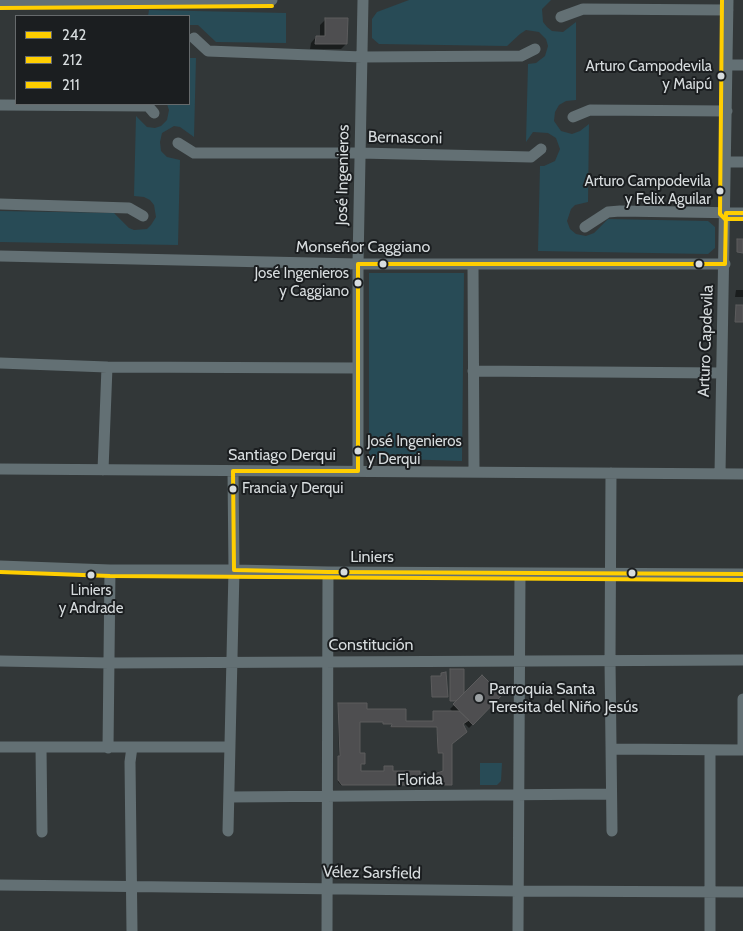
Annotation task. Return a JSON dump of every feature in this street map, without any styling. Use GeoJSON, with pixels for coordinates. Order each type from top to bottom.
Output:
{"type":"FeatureCollection","features":[{"type":"Feature","properties":{"kind":"street"},"geometry":{"type":"LineString","coordinates":[[0,2],[272,0]]}},
{"type":"Feature","properties":{"kind":"street","name":"José Ingenieros"},"geometry":{"type":"LineString","coordinates":[[358,471],[358,264],[363,0]]}},
{"type":"Feature","properties":{"kind":"street"},"geometry":{"type":"LineString","coordinates":[[561,17],[583,9],[728,5]]}},
{"type":"Feature","properties":{"kind":"street","name":"Arturo Capdevila"},"geometry":{"type":"LineString","coordinates":[[720,474],[726,213],[728,5]]}},
{"type":"Feature","properties":{"kind":"street"},"geometry":{"type":"LineString","coordinates":[[194,38],[208,51],[362,57],[521,56],[535,48]]}},
{"type":"Feature","properties":{"kind":"street"},"geometry":{"type":"LineString","coordinates":[[727,66],[743,65]]}},
{"type":"Feature","properties":{"kind":"street"},"geometry":{"type":"LineString","coordinates":[[0,105],[148,106],[154,113]]}},
{"type":"Feature","properties":{"kind":"street"},"geometry":{"type":"LineString","coordinates":[[573,117],[590,110],[727,111]]}},
{"type":"Feature","properties":{"kind":"street","name":"Bernasconi"},"geometry":{"type":"LineString","coordinates":[[178,143],[194,153],[531,157],[541,150]]}},
{"type":"Feature","properties":{"kind":"street"},"geometry":{"type":"LineString","coordinates":[[726,162],[743,162]]}},
{"type":"Feature","properties":{"kind":"street"},"geometry":{"type":"LineString","coordinates":[[0,204],[129,208],[143,216]]}},
{"type":"Feature","properties":{"kind":"street"},"geometry":{"type":"LineString","coordinates":[[586,227],[608,212],[743,213]]}},
{"type":"Feature","properties":{"kind":"street","name":"Monseñor Caggiano"},"geometry":{"type":"LineString","coordinates":[[0,256],[358,264],[725,264]]}},
{"type":"Feature","properties":{"kind":"street"},"geometry":{"type":"LineString","coordinates":[[473,264],[474,472]]}},
{"type":"Feature","properties":{"kind":"street"},"geometry":{"type":"LineString","coordinates":[[0,363],[108,367],[358,368]]}},
{"type":"Feature","properties":{"kind":"street"},"geometry":{"type":"LineString","coordinates":[[103,470],[108,367]]}},
{"type":"Feature","properties":{"kind":"street"},"geometry":{"type":"LineString","coordinates":[[473,371],[721,373]]}},
{"type":"Feature","properties":{"kind":"street","name":"Santiago Derqui"},"geometry":{"type":"LineString","coordinates":[[0,469],[743,474]]}},
{"type":"Feature","properties":{"kind":"street"},"geometry":{"type":"LineString","coordinates":[[228,831],[233,662],[233,470]]}},
{"type":"Feature","properties":{"kind":"street"},"geometry":{"type":"LineString","coordinates":[[611,473],[610,660],[612,831]]}},
{"type":"Feature","properties":{"kind":"street","name":"Liniers"},"geometry":{"type":"LineString","coordinates":[[0,566],[110,570],[743,574]]}},
{"type":"Feature","properties":{"kind":"street"},"geometry":{"type":"LineString","coordinates":[[108,748],[110,570]]}},
{"type":"Feature","properties":{"kind":"street"},"geometry":{"type":"LineString","coordinates":[[327,931],[328,572]]}},
{"type":"Feature","properties":{"kind":"street"},"geometry":{"type":"LineString","coordinates":[[518,931],[520,574]]}},
{"type":"Feature","properties":{"kind":"street","name":"Constitución"},"geometry":{"type":"LineString","coordinates":[[0,660],[109,663],[743,660]]}},
{"type":"Feature","properties":{"kind":"street"},"geometry":{"type":"LineString","coordinates":[[611,749],[743,750],[743,699]]}},
{"type":"Feature","properties":{"kind":"street"},"geometry":{"type":"LineString","coordinates":[[0,747],[230,747]]}},
{"type":"Feature","properties":{"kind":"street"},"geometry":{"type":"LineString","coordinates":[[41,747],[42,832]]}},
{"type":"Feature","properties":{"kind":"street"},"geometry":{"type":"LineString","coordinates":[[132,747],[130,762],[132,931]]}},
{"type":"Feature","properties":{"kind":"street"},"geometry":{"type":"LineString","coordinates":[[710,750],[710,931]]}},
{"type":"Feature","properties":{"kind":"street","name":"Florida"},"geometry":{"type":"LineString","coordinates":[[229,797],[611,794]]}},
{"type":"Feature","properties":{"kind":"street","name":"Vélez Sarsfield"},"geometry":{"type":"LineString","coordinates":[[0,885],[743,892]]}},
{"type":"Feature","properties":{"kind":"shaded area"},"geometry":{"type":"Polygon","coordinates":[[[409,0],[551,0],[542,9],[543,22],[547,27],[552,31],[563,32],[576,22],[576,100],[566,101],[559,105],[555,112],[554,121],[561,131],[572,134],[589,124],[588,202],[575,205],[571,209],[567,221],[570,229],[576,234],[586,236],[594,233],[608,219],[708,221],[715,227],[715,248],[708,254],[538,251],[540,166],[555,161],[560,149],[556,138],[548,133],[533,132],[526,142],[528,64],[536,63],[545,56],[548,46],[546,39],[539,32],[526,30],[507,46],[379,44],[372,38],[372,19],[377,12],[409,0]]]}},
{"type":"Feature","properties":{"kind":"shaded area"},"geometry":{"type":"Polygon","coordinates":[[[149,10],[286,13],[286,43],[216,42],[198,25],[190,25],[190,15],[148,15],[149,10]]]}},
{"type":"Feature","properties":{"kind":"shaded area"},"geometry":{"type":"Polygon","coordinates":[[[190,58],[196,58],[194,137],[180,127],[174,126],[162,133],[160,142],[161,151],[167,157],[180,160],[178,245],[0,242],[0,211],[114,213],[129,228],[134,230],[147,229],[156,217],[154,205],[150,200],[134,196],[136,116],[147,127],[155,128],[161,126],[167,120],[169,110],[167,105],[190,105],[190,58]]]}},
{"type":"Feature","properties":{"kind":"shaded area"},"geometry":{"type":"Polygon","coordinates":[[[369,273],[464,273],[462,461],[369,458],[369,273]]]}},
{"type":"Feature","properties":{"kind":"shaded area"},"geometry":{"type":"Polygon","coordinates":[[[480,763],[502,763],[501,781],[497,785],[480,785],[480,763]]]}},
{"type":"Feature","properties":{"kind":"building"},"geometry":{"type":"Polygon","coordinates":[[[325,18],[348,18],[347,44],[315,44],[316,36],[325,36],[325,18]]]}},
{"type":"Feature","properties":{"kind":"building"},"geometry":{"type":"Polygon","coordinates":[[[737,239],[743,239],[743,253],[737,252],[737,239]]]}},
{"type":"Feature","properties":{"kind":"building"},"geometry":{"type":"Polygon","coordinates":[[[736,305],[743,305],[743,322],[735,322],[736,305]]]}},
{"type":"Feature","properties":{"kind":"building"},"geometry":{"type":"Polygon","coordinates":[[[450,669],[464,669],[464,693],[456,701],[450,701],[450,669]]]}},
{"type":"Feature","properties":{"kind":"building"},"geometry":{"type":"Polygon","coordinates":[[[446,672],[448,697],[432,697],[431,676],[441,676],[441,673],[446,672]]]}},
{"type":"Feature","properties":{"kind":"building","name":"Parroquia Santa Teresita del Niño Jesús"},"geometry":{"type":"Polygon","coordinates":[[[482,675],[502,695],[473,725],[453,704],[482,675]]]}},
{"type":"Feature","properties":{"kind":"building"},"geometry":{"type":"Polygon","coordinates":[[[338,703],[367,703],[367,709],[406,709],[406,721],[433,721],[433,711],[459,711],[469,720],[463,724],[467,732],[452,744],[452,785],[429,785],[432,779],[437,779],[437,773],[443,771],[443,753],[438,753],[437,727],[391,727],[392,724],[383,724],[383,722],[360,722],[360,753],[365,753],[365,764],[361,764],[361,771],[384,771],[384,766],[393,766],[393,771],[420,771],[420,785],[342,785],[338,780],[338,756],[340,756],[338,703]]]}},
{"type":"Feature","properties":{"kind":"transit line","name":"211"},"geometry":{"type":"LineString","coordinates":[[722,0],[720,214],[725,219],[743,219]]}},
{"type":"Feature","properties":{"kind":"transit line","name":"211"},"geometry":{"type":"LineString","coordinates":[[0,8],[272,6]]}},
{"type":"Feature","properties":{"kind":"transit line","name":"242"},"geometry":{"type":"LineString","coordinates":[[743,213],[726,213],[725,264],[358,264],[358,471],[233,471],[234,570],[743,574]]}},
{"type":"Feature","properties":{"kind":"transit line","name":"212"},"geometry":{"type":"LineString","coordinates":[[0,572],[110,576],[743,580]]}},
{"type":"Feature","properties":{"kind":"place","name":"Arturo Campodevila y Maipú"},"geometry":{"type":"Point","coordinates":[721,76]}},
{"type":"Feature","properties":{"kind":"place","name":"Arturo Campodevila y Felix Aguilar"},"geometry":{"type":"Point","coordinates":[720,191]}},
{"type":"Feature","properties":{"kind":"place","name":"José Ingenieros y Caggiano"},"geometry":{"type":"Point","coordinates":[358,283]}},
{"type":"Feature","properties":{"kind":"place","name":"José Ingenieros y Derqui"},"geometry":{"type":"Point","coordinates":[358,451]}},
{"type":"Feature","properties":{"kind":"place","name":"Francia y Derqui"},"geometry":{"type":"Point","coordinates":[233,489]}},
{"type":"Feature","properties":{"kind":"place","name":"Liniers y Andrade"},"geometry":{"type":"Point","coordinates":[91,575]}},
{"type":"Feature","properties":{"kind":"place","name":"Parroquia Santa Teresita del Niño Jesús"},"geometry":{"type":"Point","coordinates":[479,698]}}]}
